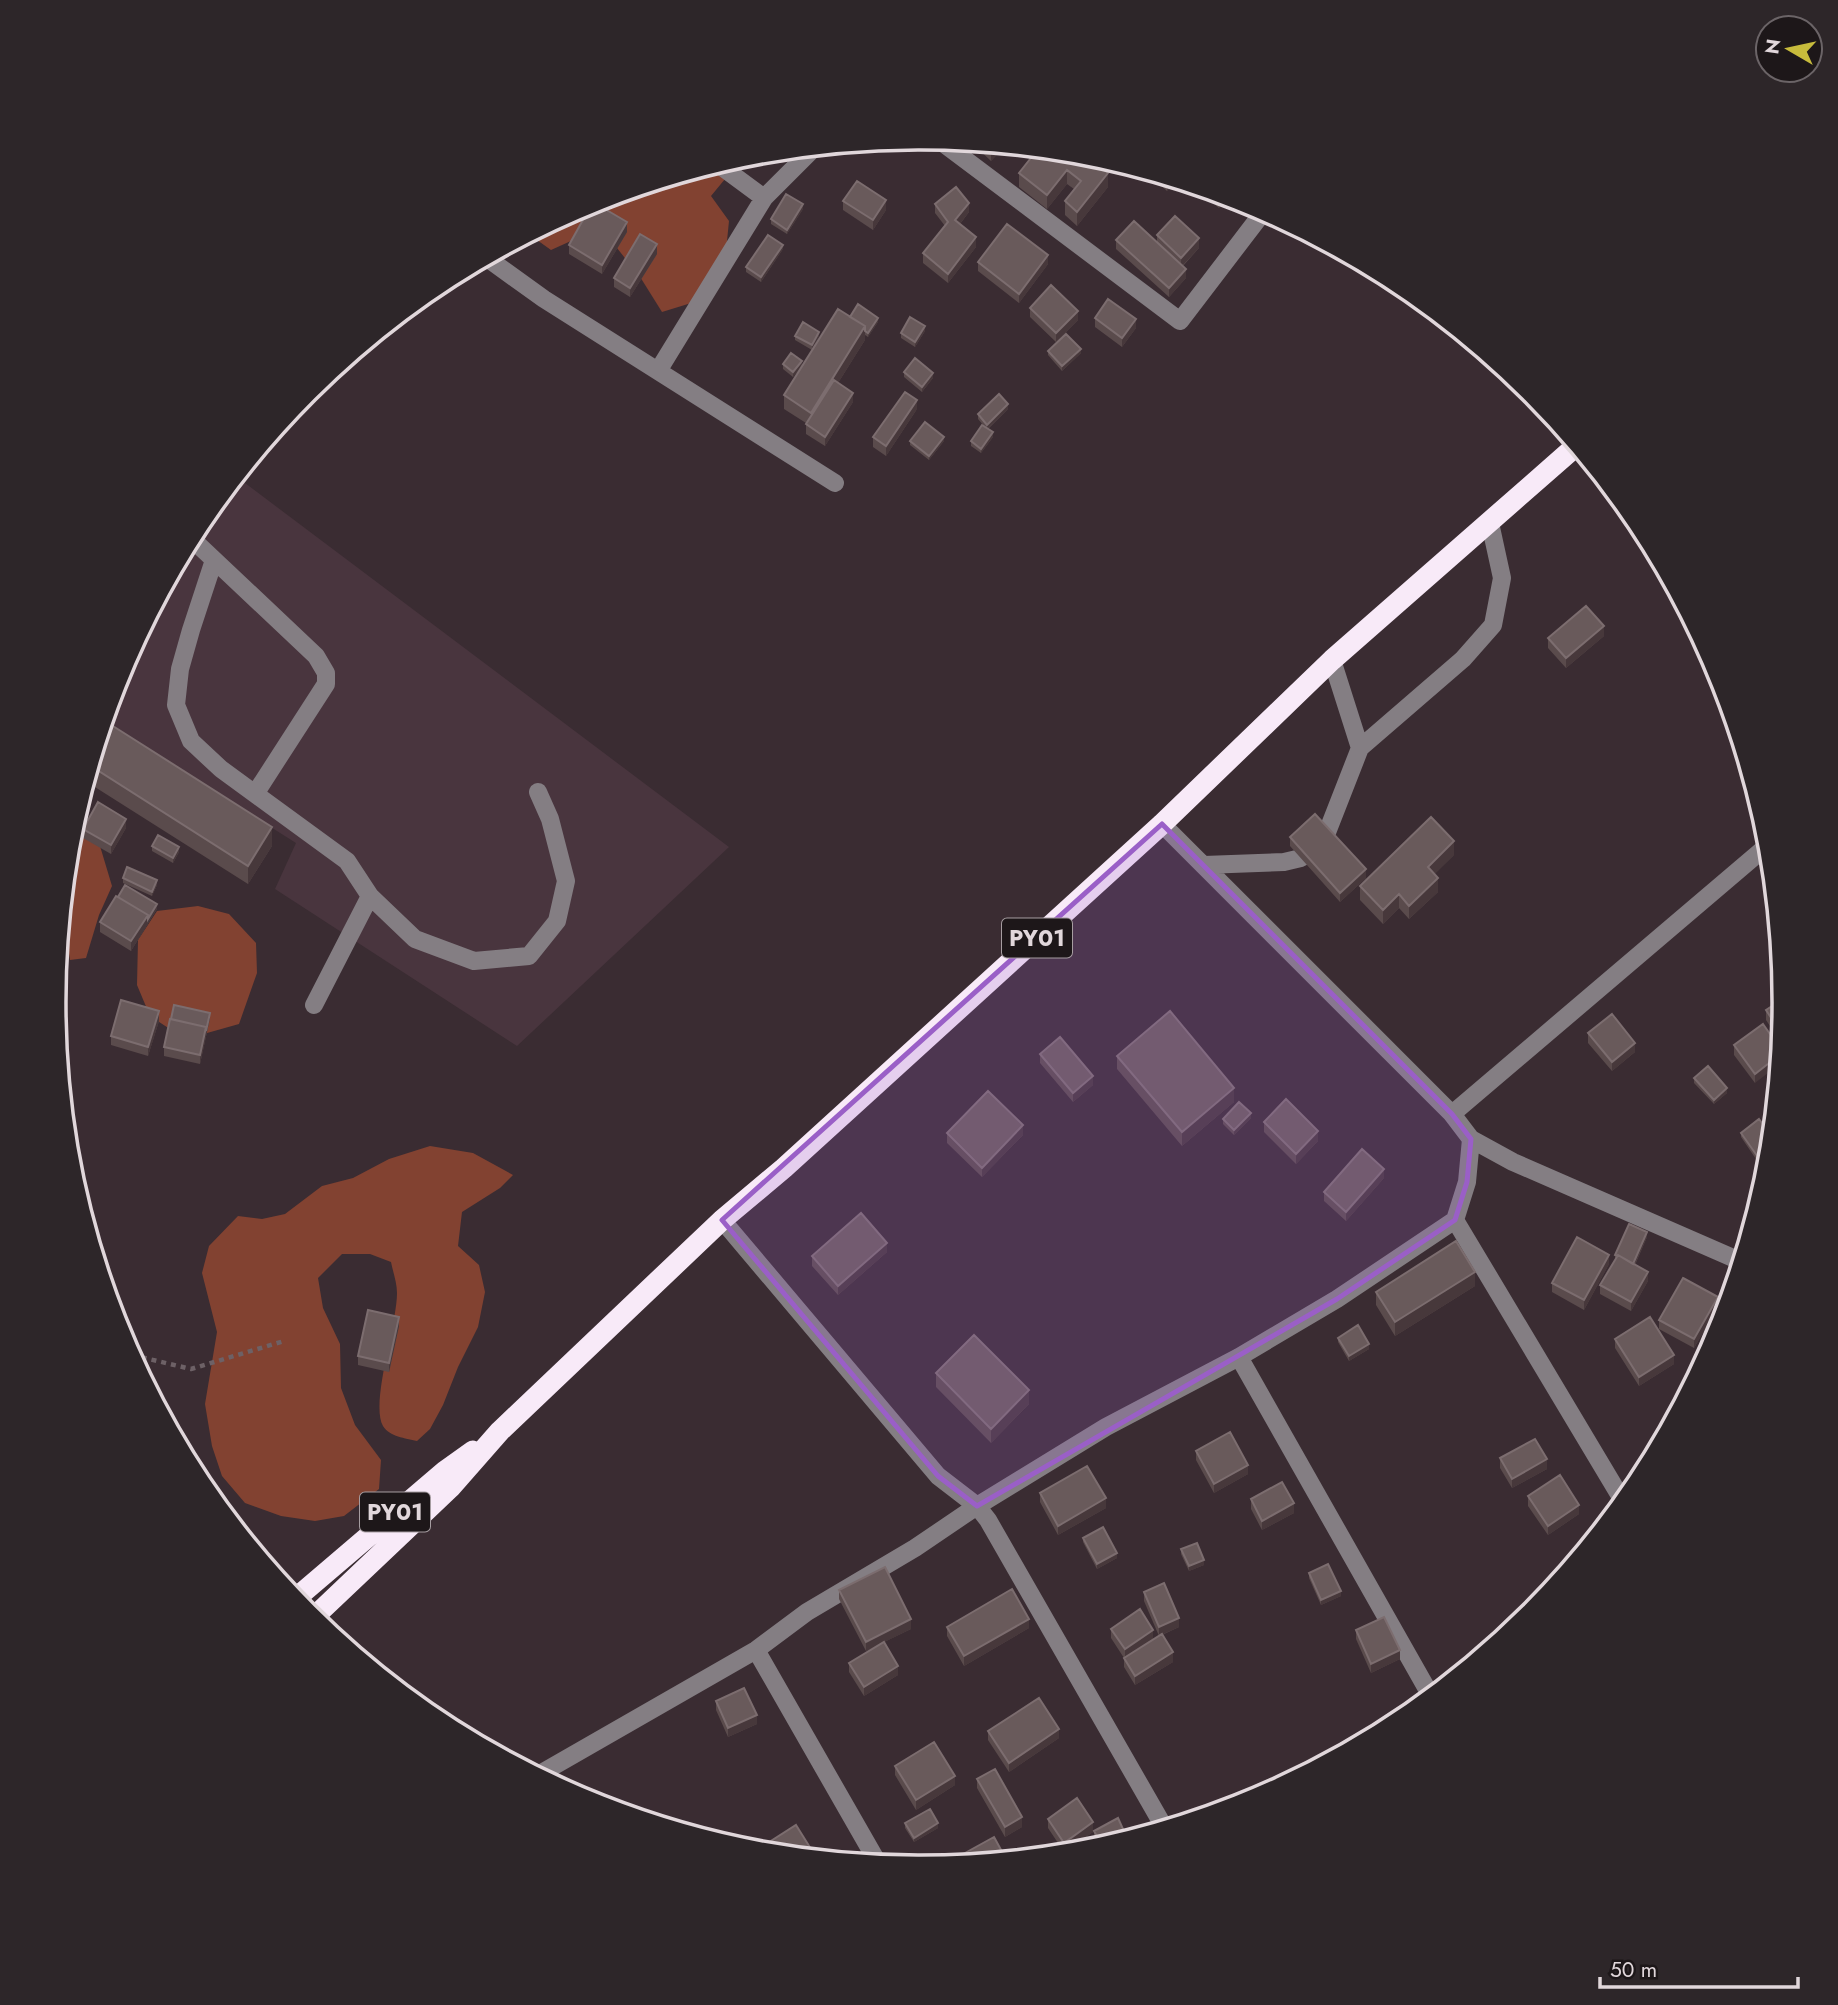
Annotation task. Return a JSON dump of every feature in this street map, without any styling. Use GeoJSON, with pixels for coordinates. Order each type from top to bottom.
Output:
{"type":"FeatureCollection","features":[{"type":"Feature","properties":{"kind":"highway","name":"PY01"},"geometry":{"type":"LineString","coordinates":[[321,1610],[450,1488],[500,1431],[722,1220],[784,1168],[1163,824],[1332,660],[1569,452]]}},
{"type":"Feature","properties":{"kind":"highway","name":"PY01"},"geometry":{"type":"LineString","coordinates":[[303,1591],[445,1471],[500,1431]]}},
{"type":"Feature","properties":{"kind":"street"},"geometry":{"type":"LineString","coordinates":[[954,151],[1180,321],[1257,220]]}},
{"type":"Feature","properties":{"kind":"street"},"geometry":{"type":"LineString","coordinates":[[658,371],[764,198],[804,158]]}},
{"type":"Feature","properties":{"kind":"street"},"geometry":{"type":"LineString","coordinates":[[729,172],[764,198]]}},
{"type":"Feature","properties":{"kind":"street"},"geometry":{"type":"LineString","coordinates":[[494,264],[544,299],[835,483]]}},
{"type":"Feature","properties":{"kind":"street"},"geometry":{"type":"LineString","coordinates":[[1326,835],[1360,748],[1463,659],[1493,625],[1502,578],[1490,523]]}},
{"type":"Feature","properties":{"kind":"street"},"geometry":{"type":"LineString","coordinates":[[199,546],[316,656],[326,673],[326,684],[255,794]]}},
{"type":"Feature","properties":{"kind":"street"},"geometry":{"type":"LineString","coordinates":[[214,560],[180,669],[176,705],[191,741],[221,769],[347,861],[370,896],[415,939],[474,961],[529,956],[558,921],[566,881],[550,820],[538,792]]}},
{"type":"Feature","properties":{"kind":"street"},"geometry":{"type":"LineString","coordinates":[[1332,660],[1360,748]]}},
{"type":"Feature","properties":{"kind":"street"},"geometry":{"type":"LineString","coordinates":[[1163,824],[1452,1114],[1471,1139],[1513,1162],[1732,1257]]}},
{"type":"Feature","properties":{"kind":"street"},"geometry":{"type":"LineString","coordinates":[[1452,1114],[1758,854]]}},
{"type":"Feature","properties":{"kind":"street"},"geometry":{"type":"LineString","coordinates":[[1204,865],[1284,862],[1301,858]]}},
{"type":"Feature","properties":{"kind":"street"},"geometry":{"type":"LineString","coordinates":[[314,1005],[370,896]]}},
{"type":"Feature","properties":{"kind":"street"},"geometry":{"type":"LineString","coordinates":[[548,1770],[756,1650],[807,1612],[915,1548],[977,1506],[1106,1427],[1239,1357],[1337,1299],[1455,1220],[1467,1182],[1471,1139]]}},
{"type":"Feature","properties":{"kind":"street"},"geometry":{"type":"LineString","coordinates":[[722,1220],[938,1476],[977,1506],[988,1520],[1160,1820]]}},
{"type":"Feature","properties":{"kind":"street"},"geometry":{"type":"LineString","coordinates":[[1455,1220],[1617,1491]]}},
{"type":"Feature","properties":{"kind":"street"},"geometry":{"type":"LineString","coordinates":[[1239,1357],[1426,1687]]}},
{"type":"Feature","properties":{"kind":"street"},"geometry":{"type":"LineString","coordinates":[[756,1650],[872,1853]]}},
{"type":"Feature","properties":{"kind":"path"},"geometry":{"type":"LineString","coordinates":[[144,1358],[191,1369],[284,1341]]}},
{"type":"Feature","properties":{"kind":"highlighted area"},"geometry":{"type":"Polygon","coordinates":[[[1162,824],[1452,1114],[1471,1139],[1467,1182],[1455,1220],[1337,1299],[977,1506],[938,1476],[722,1220],[1162,824]]]}},
{"type":"Feature","properties":{"kind":"shaded area"},"geometry":{"type":"Polygon","coordinates":[[[732,171],[711,196],[729,221],[726,251],[714,296],[662,312],[642,280],[610,239],[582,236],[551,250],[538,240],[645,195],[732,171]]]}},
{"type":"Feature","properties":{"kind":"shaded area"},"geometry":{"type":"Polygon","coordinates":[[[244,482],[729,847],[517,1046],[275,889],[296,843],[113,727],[131,676],[154,625],[210,529],[244,482]]]}},
{"type":"Feature","properties":{"kind":"shaded area"},"geometry":{"type":"Polygon","coordinates":[[[84,831],[100,846],[112,886],[99,915],[86,958],[70,960],[68,947],[74,891],[84,831]]]}},
{"type":"Feature","properties":{"kind":"shaded area"},"geometry":{"type":"Polygon","coordinates":[[[198,906],[229,914],[256,943],[257,973],[239,1024],[200,1035],[179,1035],[150,1016],[137,985],[138,940],[157,911],[198,906]]]}},
{"type":"Feature","properties":{"kind":"shaded area"},"geometry":{"type":"Polygon","coordinates":[[[430,1146],[473,1153],[513,1175],[500,1188],[462,1212],[458,1246],[479,1265],[485,1292],[478,1327],[443,1405],[430,1429],[417,1441],[394,1435],[383,1426],[380,1400],[396,1307],[395,1278],[391,1262],[370,1254],[342,1254],[318,1278],[323,1308],[340,1344],[341,1388],[355,1425],[381,1460],[379,1489],[344,1516],[315,1521],[281,1516],[245,1503],[222,1476],[212,1446],[205,1404],[217,1332],[202,1273],[209,1246],[238,1216],[262,1219],[285,1214],[322,1186],[353,1178],[389,1159],[430,1146]]]}},
{"type":"Feature","properties":{"kind":"building"},"geometry":{"type":"Polygon","coordinates":[[[1031,157],[1085,166],[1108,173],[1077,212],[1065,201],[1081,181],[1067,170],[1047,195],[1019,173],[1031,157]]]}},
{"type":"Feature","properties":{"kind":"building"},"geometry":{"type":"Polygon","coordinates":[[[857,181],[886,200],[873,220],[843,201],[857,181]]]}},
{"type":"Feature","properties":{"kind":"building"},"geometry":{"type":"Polygon","coordinates":[[[956,187],[969,203],[955,220],[976,237],[948,274],[923,253],[948,222],[935,204],[956,187]]]}},
{"type":"Feature","properties":{"kind":"building"},"geometry":{"type":"Polygon","coordinates":[[[786,194],[803,204],[787,230],[771,219],[786,194]]]}},
{"type":"Feature","properties":{"kind":"building"},"geometry":{"type":"Polygon","coordinates":[[[606,210],[627,222],[602,265],[569,245],[583,219],[593,215],[606,210]]]}},
{"type":"Feature","properties":{"kind":"building"},"geometry":{"type":"Polygon","coordinates":[[[1175,216],[1199,238],[1181,258],[1157,235],[1175,216]]]}},
{"type":"Feature","properties":{"kind":"building"},"geometry":{"type":"Polygon","coordinates":[[[1134,221],[1186,269],[1169,288],[1116,240],[1134,221]]]}},
{"type":"Feature","properties":{"kind":"building"},"geometry":{"type":"Polygon","coordinates":[[[1007,224],[1048,255],[1019,294],[978,262],[1007,224]]]}},
{"type":"Feature","properties":{"kind":"building"},"geometry":{"type":"Polygon","coordinates":[[[640,234],[657,244],[630,288],[614,278],[640,234]]]}},
{"type":"Feature","properties":{"kind":"building"},"geometry":{"type":"Polygon","coordinates":[[[768,235],[783,245],[761,277],[746,267],[768,235]]]}},
{"type":"Feature","properties":{"kind":"building"},"geometry":{"type":"Polygon","coordinates":[[[1051,285],[1078,311],[1056,333],[1030,308],[1051,285]]]}},
{"type":"Feature","properties":{"kind":"building"},"geometry":{"type":"Polygon","coordinates":[[[1108,299],[1136,319],[1122,338],[1095,318],[1108,299]]]}},
{"type":"Feature","properties":{"kind":"building"},"geometry":{"type":"Polygon","coordinates":[[[858,304],[878,318],[868,333],[865,326],[850,317],[858,304]]]}},
{"type":"Feature","properties":{"kind":"building"},"geometry":{"type":"Polygon","coordinates":[[[838,309],[865,326],[811,413],[784,395],[838,309]]]}},
{"type":"Feature","properties":{"kind":"building"},"geometry":{"type":"Polygon","coordinates":[[[910,317],[925,326],[915,342],[901,333],[910,317]]]}},
{"type":"Feature","properties":{"kind":"building"},"geometry":{"type":"Polygon","coordinates":[[[803,322],[819,332],[812,345],[795,336],[803,322]]]}},
{"type":"Feature","properties":{"kind":"building"},"geometry":{"type":"Polygon","coordinates":[[[1066,334],[1081,349],[1062,366],[1048,351],[1066,334]]]}},
{"type":"Feature","properties":{"kind":"building"},"geometry":{"type":"Polygon","coordinates":[[[791,353],[802,361],[793,372],[783,364],[791,353]]]}},
{"type":"Feature","properties":{"kind":"building"},"geometry":{"type":"Polygon","coordinates":[[[915,358],[933,373],[922,387],[904,372],[915,358]]]}},
{"type":"Feature","properties":{"kind":"building"},"geometry":{"type":"Polygon","coordinates":[[[834,380],[853,393],[825,437],[806,424],[834,380]]]}},
{"type":"Feature","properties":{"kind":"building"},"geometry":{"type":"Polygon","coordinates":[[[905,392],[917,400],[886,446],[873,437],[905,392]]]}},
{"type":"Feature","properties":{"kind":"building"},"geometry":{"type":"Polygon","coordinates":[[[999,394],[1008,404],[987,425],[978,414],[999,394]]]}},
{"type":"Feature","properties":{"kind":"building"},"geometry":{"type":"Polygon","coordinates":[[[925,422],[944,437],[929,456],[910,441],[925,422]]]}},
{"type":"Feature","properties":{"kind":"building"},"geometry":{"type":"Polygon","coordinates":[[[982,425],[993,432],[981,449],[971,441],[982,425]]]}},
{"type":"Feature","properties":{"kind":"building"},"geometry":{"type":"Polygon","coordinates":[[[1586,606],[1604,626],[1566,658],[1548,638],[1586,606]]]}},
{"type":"Feature","properties":{"kind":"building"},"geometry":{"type":"Polygon","coordinates":[[[113,726],[272,827],[248,866],[99,771],[113,726]]]}},
{"type":"Feature","properties":{"kind":"building"},"geometry":{"type":"Polygon","coordinates":[[[98,802],[126,819],[111,845],[84,830],[98,802]]]}},
{"type":"Feature","properties":{"kind":"building"},"geometry":{"type":"Polygon","coordinates":[[[1315,814],[1366,869],[1340,893],[1290,837],[1315,814]]]}},
{"type":"Feature","properties":{"kind":"building"},"geometry":{"type":"Polygon","coordinates":[[[1431,817],[1454,841],[1428,867],[1438,878],[1409,906],[1399,894],[1383,910],[1360,886],[1431,817]]]}},
{"type":"Feature","properties":{"kind":"building"},"geometry":{"type":"Polygon","coordinates":[[[158,835],[179,847],[173,858],[152,846],[158,835]]]}},
{"type":"Feature","properties":{"kind":"building"},"geometry":{"type":"Polygon","coordinates":[[[127,867],[157,880],[152,892],[123,878],[127,867]]]}},
{"type":"Feature","properties":{"kind":"building"},"geometry":{"type":"Polygon","coordinates":[[[125,885],[157,904],[148,919],[148,915],[118,897],[125,885]]]}},
{"type":"Feature","properties":{"kind":"building"},"geometry":{"type":"Polygon","coordinates":[[[116,896],[148,915],[131,941],[100,922],[116,896]]]}},
{"type":"Feature","properties":{"kind":"building"},"geometry":{"type":"Polygon","coordinates":[[[121,1000],[159,1011],[148,1047],[111,1036],[121,1000]]]}},
{"type":"Feature","properties":{"kind":"building"},"geometry":{"type":"Polygon","coordinates":[[[174,1005],[210,1013],[206,1031],[206,1027],[171,1019],[174,1005]]]}},
{"type":"Feature","properties":{"kind":"building"},"geometry":{"type":"Polygon","coordinates":[[[1772,1006],[1771,1018],[1766,1010],[1772,1006]]]}},
{"type":"Feature","properties":{"kind":"building"},"geometry":{"type":"Polygon","coordinates":[[[1170,1011],[1234,1088],[1182,1132],[1117,1056],[1170,1011]]]}},
{"type":"Feature","properties":{"kind":"building"},"geometry":{"type":"Polygon","coordinates":[[[1612,1014],[1635,1043],[1612,1062],[1588,1033],[1612,1014]]]}},
{"type":"Feature","properties":{"kind":"building"},"geometry":{"type":"Polygon","coordinates":[[[170,1019],[206,1027],[200,1055],[164,1047],[170,1019]]]}},
{"type":"Feature","properties":{"kind":"building"},"geometry":{"type":"Polygon","coordinates":[[[1763,1024],[1771,1035],[1770,1063],[1755,1074],[1734,1045],[1763,1024]]]}},
{"type":"Feature","properties":{"kind":"building"},"geometry":{"type":"Polygon","coordinates":[[[1060,1037],[1093,1076],[1073,1093],[1040,1054],[1060,1037]]]}},
{"type":"Feature","properties":{"kind":"building"},"geometry":{"type":"Polygon","coordinates":[[[1708,1066],[1727,1088],[1714,1100],[1694,1078],[1708,1066]]]}},
{"type":"Feature","properties":{"kind":"building"},"geometry":{"type":"Polygon","coordinates":[[[988,1091],[1023,1125],[982,1168],[947,1133],[988,1091]]]}},
{"type":"Feature","properties":{"kind":"building"},"geometry":{"type":"Polygon","coordinates":[[[1286,1099],[1318,1131],[1296,1154],[1264,1122],[1286,1099]]]}},
{"type":"Feature","properties":{"kind":"building"},"geometry":{"type":"Polygon","coordinates":[[[1239,1102],[1251,1113],[1234,1130],[1223,1119],[1239,1102]]]}},
{"type":"Feature","properties":{"kind":"building"},"geometry":{"type":"Polygon","coordinates":[[[1759,1119],[1762,1124],[1757,1156],[1741,1133],[1759,1119]]]}},
{"type":"Feature","properties":{"kind":"building"},"geometry":{"type":"Polygon","coordinates":[[[1362,1149],[1384,1169],[1346,1212],[1324,1192],[1362,1149]]]}},
{"type":"Feature","properties":{"kind":"building"},"geometry":{"type":"Polygon","coordinates":[[[861,1213],[887,1243],[838,1286],[812,1256],[861,1213]]]}},
{"type":"Feature","properties":{"kind":"building"},"geometry":{"type":"Polygon","coordinates":[[[1629,1224],[1647,1232],[1633,1264],[1615,1255],[1629,1224]]]}},
{"type":"Feature","properties":{"kind":"building"},"geometry":{"type":"Polygon","coordinates":[[[1577,1237],[1609,1255],[1584,1300],[1552,1283],[1577,1237]]]}},
{"type":"Feature","properties":{"kind":"building"},"geometry":{"type":"Polygon","coordinates":[[[1456,1241],[1475,1272],[1395,1322],[1376,1292],[1456,1241]]]}},
{"type":"Feature","properties":{"kind":"building"},"geometry":{"type":"Polygon","coordinates":[[[1618,1255],[1648,1272],[1631,1302],[1600,1285],[1618,1255]]]}},
{"type":"Feature","properties":{"kind":"building"},"geometry":{"type":"Polygon","coordinates":[[[1683,1278],[1718,1297],[1694,1339],[1659,1320],[1683,1278]]]}},
{"type":"Feature","properties":{"kind":"building"},"geometry":{"type":"Polygon","coordinates":[[[368,1310],[399,1317],[389,1363],[358,1356],[368,1310]]]}},
{"type":"Feature","properties":{"kind":"building"},"geometry":{"type":"Polygon","coordinates":[[[1650,1317],[1674,1355],[1639,1377],[1615,1339],[1650,1317]]]}},
{"type":"Feature","properties":{"kind":"building"},"geometry":{"type":"Polygon","coordinates":[[[1358,1325],[1369,1344],[1349,1356],[1338,1338],[1358,1325]]]}},
{"type":"Feature","properties":{"kind":"building"},"geometry":{"type":"Polygon","coordinates":[[[974,1335],[1029,1390],[991,1429],[936,1373],[974,1335]]]}},
{"type":"Feature","properties":{"kind":"building"},"geometry":{"type":"Polygon","coordinates":[[[1230,1432],[1248,1465],[1214,1484],[1196,1451],[1230,1432]]]}},
{"type":"Feature","properties":{"kind":"building"},"geometry":{"type":"Polygon","coordinates":[[[1535,1439],[1547,1459],[1512,1479],[1500,1458],[1535,1439]]]}},
{"type":"Feature","properties":{"kind":"building"},"geometry":{"type":"Polygon","coordinates":[[[1087,1466],[1106,1498],[1058,1526],[1040,1493],[1087,1466]]]}},
{"type":"Feature","properties":{"kind":"building"},"geometry":{"type":"Polygon","coordinates":[[[1560,1475],[1579,1505],[1548,1526],[1528,1496],[1560,1475]]]}},
{"type":"Feature","properties":{"kind":"building"},"geometry":{"type":"Polygon","coordinates":[[[1282,1482],[1294,1503],[1262,1521],[1251,1499],[1282,1482]]]}},
{"type":"Feature","properties":{"kind":"building"},"geometry":{"type":"Polygon","coordinates":[[[1103,1527],[1117,1553],[1097,1564],[1083,1538],[1103,1527]]]}},
{"type":"Feature","properties":{"kind":"building"},"geometry":{"type":"Polygon","coordinates":[[[1197,1543],[1204,1560],[1189,1566],[1181,1549],[1197,1543]]]}},
{"type":"Feature","properties":{"kind":"building"},"geometry":{"type":"Polygon","coordinates":[[[1328,1564],[1341,1591],[1321,1600],[1309,1573],[1328,1564]]]}},
{"type":"Feature","properties":{"kind":"building"},"geometry":{"type":"Polygon","coordinates":[[[885,1567],[911,1619],[866,1642],[839,1590],[885,1567]]]}},
{"type":"Feature","properties":{"kind":"building"},"geometry":{"type":"Polygon","coordinates":[[[1164,1583],[1179,1618],[1159,1627],[1144,1592],[1164,1583]]]}},
{"type":"Feature","properties":{"kind":"building"},"geometry":{"type":"Polygon","coordinates":[[[1012,1589],[1029,1619],[964,1656],[947,1627],[1012,1589]]]}},
{"type":"Feature","properties":{"kind":"building"},"geometry":{"type":"Polygon","coordinates":[[[1140,1609],[1153,1630],[1125,1649],[1111,1629],[1140,1609]]]}},
{"type":"Feature","properties":{"kind":"building"},"geometry":{"type":"Polygon","coordinates":[[[1384,1617],[1400,1650],[1371,1664],[1356,1630],[1384,1617]]]}},
{"type":"Feature","properties":{"kind":"building"},"geometry":{"type":"Polygon","coordinates":[[[1162,1634],[1173,1652],[1135,1676],[1124,1658],[1162,1634]]]}},
{"type":"Feature","properties":{"kind":"building"},"geometry":{"type":"Polygon","coordinates":[[[884,1642],[898,1666],[864,1687],[849,1663],[884,1642]]]}},
{"type":"Feature","properties":{"kind":"building"},"geometry":{"type":"Polygon","coordinates":[[[744,1688],[757,1715],[728,1728],[716,1701],[744,1688]]]}},
{"type":"Feature","properties":{"kind":"building"},"geometry":{"type":"Polygon","coordinates":[[[1039,1698],[1059,1729],[1009,1763],[988,1731],[1039,1698]]]}},
{"type":"Feature","properties":{"kind":"building"},"geometry":{"type":"Polygon","coordinates":[[[934,1742],[955,1776],[916,1800],[895,1766],[934,1742]]]}},
{"type":"Feature","properties":{"kind":"building"},"geometry":{"type":"Polygon","coordinates":[[[995,1769],[1022,1817],[1005,1827],[977,1779],[995,1769]]]}},
{"type":"Feature","properties":{"kind":"building"},"geometry":{"type":"Polygon","coordinates":[[[1077,1798],[1093,1822],[1064,1842],[1048,1819],[1077,1798]]]}},
{"type":"Feature","properties":{"kind":"building"},"geometry":{"type":"Polygon","coordinates":[[[930,1809],[938,1823],[914,1838],[905,1823],[930,1809]]]}},
{"type":"Feature","properties":{"kind":"building"},"geometry":{"type":"Polygon","coordinates":[[[1118,1818],[1123,1829],[1097,1836],[1094,1831],[1118,1818]]]}},
{"type":"Feature","properties":{"kind":"building"},"geometry":{"type":"Polygon","coordinates":[[[796,1825],[811,1848],[808,1848],[770,1842],[796,1825]]]}},
{"type":"Feature","properties":{"kind":"building"},"geometry":{"type":"Polygon","coordinates":[[[994,1837],[1001,1851],[975,1853],[965,1853],[994,1837]]]}}]}
